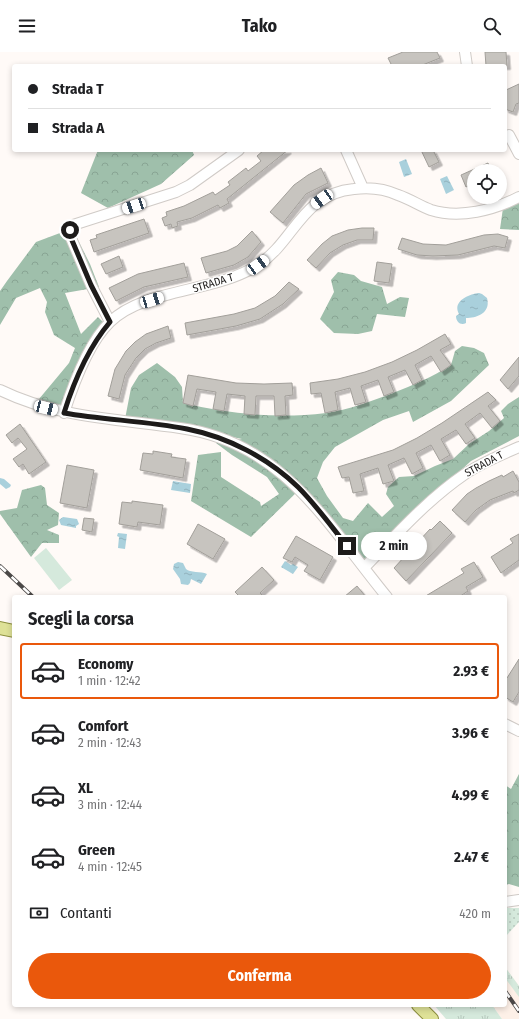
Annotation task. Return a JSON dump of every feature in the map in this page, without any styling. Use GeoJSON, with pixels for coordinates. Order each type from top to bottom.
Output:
{"type":"FeatureCollection","features":[{"type":"Feature","properties":{"kind":"main road"},"geometry":{"type":"LineString","coordinates":[[0,628],[12,631]]}},
{"type":"Feature","properties":{"kind":"street"},"geometry":{"type":"LineString","coordinates":[[465,52],[467,64]]}},
{"type":"Feature","properties":{"kind":"street"},"geometry":{"type":"LineString","coordinates":[[511,135],[519,154]]}},
{"type":"Feature","properties":{"kind":"street"},"geometry":{"type":"LineString","coordinates":[[110,322],[85,272],[70,234],[71,227],[77,223],[110,214],[181,190],[236,152]]}},
{"type":"Feature","properties":{"kind":"street"},"geometry":{"type":"LineString","coordinates":[[347,152],[363,188]]}},
{"type":"Feature","properties":{"kind":"street","name":"STRADA T"},"geometry":{"type":"LineString","coordinates":[[64,413],[79,372],[96,341],[110,322],[126,310],[144,302],[217,283],[251,270],[274,252],[302,216],[315,204],[331,194],[338,191],[363,188],[390,192],[423,207],[442,212],[481,211],[503,205],[519,197]]}},
{"type":"Feature","properties":{"kind":"street"},"geometry":{"type":"LineString","coordinates":[[0,390],[27,402],[64,413],[188,429],[247,450],[275,468],[298,488],[320,511],[385,595]]}},
{"type":"Feature","properties":{"kind":"street","name":"STRADA T"},"geometry":{"type":"LineString","coordinates":[[364,568],[413,517],[442,491],[466,473],[519,446]]}},
{"type":"Feature","properties":{"kind":"street"},"geometry":{"type":"LineString","coordinates":[[507,725],[519,731]]}},
{"type":"Feature","properties":{"kind":"street"},"geometry":{"type":"LineString","coordinates":[[507,902],[519,900]]}},
{"type":"Feature","properties":{"kind":"shaded area"},"geometry":{"type":"Polygon","coordinates":[[[507,970],[519,986],[519,1019],[502,1019],[493,1007],[507,1007],[507,970]]]}},
{"type":"Feature","properties":{"kind":"green space"},"geometry":{"type":"Polygon","coordinates":[[[97,152],[193,152],[194,155],[161,184],[108,208],[81,193],[97,152]]]}},
{"type":"Feature","properties":{"kind":"green space"},"geometry":{"type":"Polygon","coordinates":[[[519,202],[519,230],[500,229],[503,208],[519,202]]]}},
{"type":"Feature","properties":{"kind":"green space"},"geometry":{"type":"Polygon","coordinates":[[[60,233],[77,238],[90,264],[99,287],[65,293],[81,334],[98,317],[104,323],[64,406],[39,399],[69,363],[75,348],[54,335],[45,312],[47,302],[40,288],[16,298],[0,325],[0,291],[36,242],[60,233]]]}},
{"type":"Feature","properties":{"kind":"green space"},"geometry":{"type":"Polygon","coordinates":[[[338,272],[354,275],[361,281],[382,287],[387,304],[400,297],[409,298],[405,317],[377,314],[372,331],[358,334],[334,333],[320,319],[334,292],[331,280],[338,272]]]}},
{"type":"Feature","properties":{"kind":"green space"},"geometry":{"type":"Polygon","coordinates":[[[462,346],[474,348],[484,353],[489,365],[451,401],[413,422],[409,411],[383,420],[335,447],[323,462],[317,478],[327,496],[343,518],[353,521],[368,503],[382,517],[394,506],[386,494],[388,487],[399,477],[414,476],[453,459],[469,444],[489,431],[504,418],[501,411],[508,404],[519,397],[519,436],[471,461],[363,560],[302,487],[251,537],[191,501],[198,455],[221,452],[221,477],[260,502],[261,506],[279,494],[267,477],[216,443],[242,439],[155,421],[125,419],[131,388],[139,375],[157,363],[175,377],[182,387],[183,403],[236,413],[290,416],[308,415],[334,412],[377,399],[415,384],[451,365],[455,351],[462,346]]]}},
{"type":"Feature","properties":{"kind":"green space"},"geometry":{"type":"Polygon","coordinates":[[[41,485],[45,488],[47,505],[59,513],[58,525],[47,530],[59,535],[59,543],[42,543],[31,557],[0,514],[0,511],[17,508],[22,490],[41,485]]]}},
{"type":"Feature","properties":{"kind":"green space"},"geometry":{"type":"Polygon","coordinates":[[[46,548],[72,580],[59,590],[34,558],[46,548]]]}},
{"type":"Feature","properties":{"kind":"green space"},"geometry":{"type":"Polygon","coordinates":[[[519,774],[519,887],[507,884],[507,786],[511,789],[519,774]]]}},
{"type":"Feature","properties":{"kind":"green space"},"geometry":{"type":"Polygon","coordinates":[[[507,908],[519,908],[519,922],[507,935],[507,908]]]}},
{"type":"Feature","properties":{"kind":"green space"},"geometry":{"type":"Polygon","coordinates":[[[507,970],[519,986],[519,997],[507,981],[507,970]]]}},
{"type":"Feature","properties":{"kind":"green space"},"geometry":{"type":"Polygon","coordinates":[[[436,1007],[493,1007],[502,1019],[446,1019],[436,1007]]]}},
{"type":"Feature","properties":{"kind":"water"},"geometry":{"type":"Polygon","coordinates":[[[406,159],[412,174],[404,177],[399,162],[406,159]]]}},
{"type":"Feature","properties":{"kind":"water"},"geometry":{"type":"Polygon","coordinates":[[[447,176],[454,190],[446,194],[440,179],[447,176]]]}},
{"type":"Feature","properties":{"kind":"water"},"geometry":{"type":"Polygon","coordinates":[[[479,293],[487,298],[488,303],[485,310],[475,317],[466,318],[466,323],[459,323],[456,316],[459,314],[457,310],[459,302],[470,295],[479,293]]]}},
{"type":"Feature","properties":{"kind":"water"},"geometry":{"type":"Polygon","coordinates":[[[0,478],[4,479],[11,485],[10,487],[6,489],[0,484],[0,478]]]}},
{"type":"Feature","properties":{"kind":"water"},"geometry":{"type":"Polygon","coordinates":[[[173,481],[191,484],[190,493],[171,490],[173,481]]]}},
{"type":"Feature","properties":{"kind":"water"},"geometry":{"type":"Polygon","coordinates":[[[63,517],[77,519],[79,524],[76,528],[61,525],[59,520],[63,517]]]}},
{"type":"Feature","properties":{"kind":"water"},"geometry":{"type":"Polygon","coordinates":[[[118,533],[127,534],[125,549],[118,548],[118,533]]]}},
{"type":"Feature","properties":{"kind":"water"},"geometry":{"type":"Polygon","coordinates":[[[285,561],[298,567],[293,574],[281,567],[285,561]]]}},
{"type":"Feature","properties":{"kind":"water"},"geometry":{"type":"Polygon","coordinates":[[[178,562],[183,563],[188,570],[207,574],[201,584],[191,579],[188,585],[181,584],[180,579],[173,569],[174,564],[178,562]]]}},
{"type":"Feature","properties":{"kind":"building"},"geometry":{"type":"Polygon","coordinates":[[[403,52],[437,52],[440,58],[425,64],[391,64],[388,58],[403,52]]]}},
{"type":"Feature","properties":{"kind":"building"},"geometry":{"type":"Polygon","coordinates":[[[485,52],[506,52],[507,64],[486,64],[485,52]]]}},
{"type":"Feature","properties":{"kind":"building"},"geometry":{"type":"Polygon","coordinates":[[[519,84],[519,103],[516,104],[513,112],[507,110],[507,90],[519,84]]]}},
{"type":"Feature","properties":{"kind":"building"},"geometry":{"type":"Polygon","coordinates":[[[262,152],[286,152],[227,199],[229,203],[220,208],[218,205],[192,218],[177,222],[178,226],[172,228],[171,224],[165,226],[162,218],[167,216],[166,212],[184,206],[213,192],[215,195],[230,185],[228,182],[246,168],[248,171],[261,161],[257,156],[262,152]]]}},
{"type":"Feature","properties":{"kind":"building"},"geometry":{"type":"Polygon","coordinates":[[[422,152],[434,152],[439,162],[429,167],[422,152]]]}},
{"type":"Feature","properties":{"kind":"building"},"geometry":{"type":"Polygon","coordinates":[[[321,168],[328,183],[306,194],[283,223],[270,212],[294,185],[321,168]]]}},
{"type":"Feature","properties":{"kind":"building"},"geometry":{"type":"Polygon","coordinates":[[[467,172],[466,187],[461,175],[467,172]]]}},
{"type":"Feature","properties":{"kind":"building"},"geometry":{"type":"Polygon","coordinates":[[[144,219],[149,233],[94,252],[90,240],[97,238],[96,235],[144,219]]]}},
{"type":"Feature","properties":{"kind":"building"},"geometry":{"type":"Polygon","coordinates":[[[374,228],[373,240],[357,240],[343,245],[330,253],[316,268],[307,260],[332,236],[348,230],[374,228]]]}},
{"type":"Feature","properties":{"kind":"building"},"geometry":{"type":"Polygon","coordinates":[[[252,231],[261,242],[248,257],[234,265],[206,273],[201,258],[227,251],[237,246],[252,231]]]}},
{"type":"Feature","properties":{"kind":"building"},"geometry":{"type":"Polygon","coordinates":[[[498,234],[508,237],[505,248],[494,246],[458,255],[433,256],[417,255],[398,249],[402,238],[423,244],[446,245],[484,235],[498,234]]]}},
{"type":"Feature","properties":{"kind":"building"},"geometry":{"type":"Polygon","coordinates":[[[119,256],[123,267],[106,274],[101,264],[119,256]]]}},
{"type":"Feature","properties":{"kind":"building"},"geometry":{"type":"Polygon","coordinates":[[[377,262],[392,264],[389,283],[374,281],[377,262]]]}},
{"type":"Feature","properties":{"kind":"building"},"geometry":{"type":"Polygon","coordinates":[[[184,263],[188,277],[144,287],[116,301],[109,288],[138,274],[184,263]]]}},
{"type":"Feature","properties":{"kind":"building"},"geometry":{"type":"Polygon","coordinates":[[[289,282],[299,289],[283,304],[260,319],[236,326],[187,335],[185,323],[234,314],[255,308],[275,296],[289,282]]]}},
{"type":"Feature","properties":{"kind":"building"},"geometry":{"type":"Polygon","coordinates":[[[168,326],[171,338],[156,343],[145,349],[136,358],[125,375],[119,399],[108,396],[115,369],[126,351],[146,334],[168,326]]]}},
{"type":"Feature","properties":{"kind":"building"},"geometry":{"type":"Polygon","coordinates":[[[445,334],[451,344],[440,350],[451,365],[441,372],[431,356],[415,365],[422,380],[413,385],[405,370],[388,377],[394,392],[384,396],[378,380],[361,386],[366,402],[355,405],[350,388],[335,392],[338,410],[325,413],[321,393],[311,394],[310,383],[338,379],[365,372],[392,362],[445,334]]]}},
{"type":"Feature","properties":{"kind":"building"},"geometry":{"type":"Polygon","coordinates":[[[519,357],[519,376],[508,389],[500,380],[519,357]]]}},
{"type":"Feature","properties":{"kind":"building"},"geometry":{"type":"Polygon","coordinates":[[[188,375],[236,383],[292,383],[293,395],[285,396],[286,415],[275,416],[274,396],[256,396],[255,415],[244,414],[245,396],[227,394],[224,411],[213,409],[216,392],[197,389],[193,406],[183,403],[188,375]]]}},
{"type":"Feature","properties":{"kind":"building"},"geometry":{"type":"Polygon","coordinates":[[[488,392],[496,400],[488,406],[500,421],[492,428],[480,413],[465,424],[475,438],[466,444],[456,430],[441,439],[450,455],[440,461],[431,445],[416,453],[423,468],[412,474],[404,458],[388,465],[394,481],[383,484],[378,468],[360,474],[364,491],[353,493],[349,477],[342,478],[338,467],[393,450],[417,438],[488,392]]]}},
{"type":"Feature","properties":{"kind":"building"},"geometry":{"type":"Polygon","coordinates":[[[20,424],[46,462],[29,474],[23,464],[19,467],[13,459],[27,449],[18,438],[12,443],[6,435],[20,424]]]}},
{"type":"Feature","properties":{"kind":"building"},"geometry":{"type":"Polygon","coordinates":[[[153,451],[172,454],[171,457],[186,459],[183,478],[140,470],[143,453],[153,454],[153,451]]]}},
{"type":"Feature","properties":{"kind":"building"},"geometry":{"type":"Polygon","coordinates":[[[67,465],[94,470],[87,508],[60,503],[67,465]]]}},
{"type":"Feature","properties":{"kind":"building"},"geometry":{"type":"Polygon","coordinates":[[[513,471],[519,482],[519,490],[514,493],[513,491],[490,500],[476,510],[465,522],[452,510],[467,494],[476,488],[502,475],[503,477],[513,471]]]}},
{"type":"Feature","properties":{"kind":"building"},"geometry":{"type":"Polygon","coordinates":[[[132,501],[163,505],[160,525],[138,522],[137,527],[119,524],[122,502],[132,503],[132,501]]]}},
{"type":"Feature","properties":{"kind":"building"},"geometry":{"type":"Polygon","coordinates":[[[84,518],[94,519],[92,532],[82,530],[84,518]]]}},
{"type":"Feature","properties":{"kind":"building"},"geometry":{"type":"Polygon","coordinates":[[[440,521],[452,533],[406,581],[394,568],[430,529],[431,530],[440,521]]]}},
{"type":"Feature","properties":{"kind":"building"},"geometry":{"type":"Polygon","coordinates":[[[198,524],[225,539],[213,559],[187,544],[198,524]]]}},
{"type":"Feature","properties":{"kind":"building"},"geometry":{"type":"Polygon","coordinates":[[[519,534],[519,560],[501,573],[491,557],[513,543],[510,539],[519,534]]]}},
{"type":"Feature","properties":{"kind":"building"},"geometry":{"type":"Polygon","coordinates":[[[296,536],[333,557],[320,580],[304,571],[308,565],[295,557],[292,562],[283,558],[296,536]]]}},
{"type":"Feature","properties":{"kind":"building"},"geometry":{"type":"Polygon","coordinates":[[[474,562],[483,577],[466,587],[468,591],[462,595],[427,595],[464,573],[461,569],[474,562]]]}},
{"type":"Feature","properties":{"kind":"building"},"geometry":{"type":"Polygon","coordinates":[[[262,567],[274,580],[260,593],[262,595],[238,595],[235,592],[262,567]]]}},
{"type":"Feature","properties":{"kind":"building"},"geometry":{"type":"Polygon","coordinates":[[[357,586],[364,595],[346,595],[357,586]]]}},
{"type":"Feature","properties":{"kind":"building"},"geometry":{"type":"Polygon","coordinates":[[[519,659],[519,692],[513,702],[507,698],[507,678],[519,659]]]}},
{"type":"Feature","properties":{"kind":"railway"},"geometry":{"type":"LineString","coordinates":[[0,566],[31,595]]}},
{"type":"Feature","properties":{"kind":"railway"},"geometry":{"type":"LineString","coordinates":[[507,994],[519,1011]]}},
{"type":"Feature","properties":{"kind":"route"},"geometry":{"type":"LineString","coordinates":[[70,230],[71,238],[91,285],[110,322],[94,344],[79,372],[64,413],[188,429],[214,436],[239,447],[255,455],[282,473],[320,511],[347,546]]}}]}
